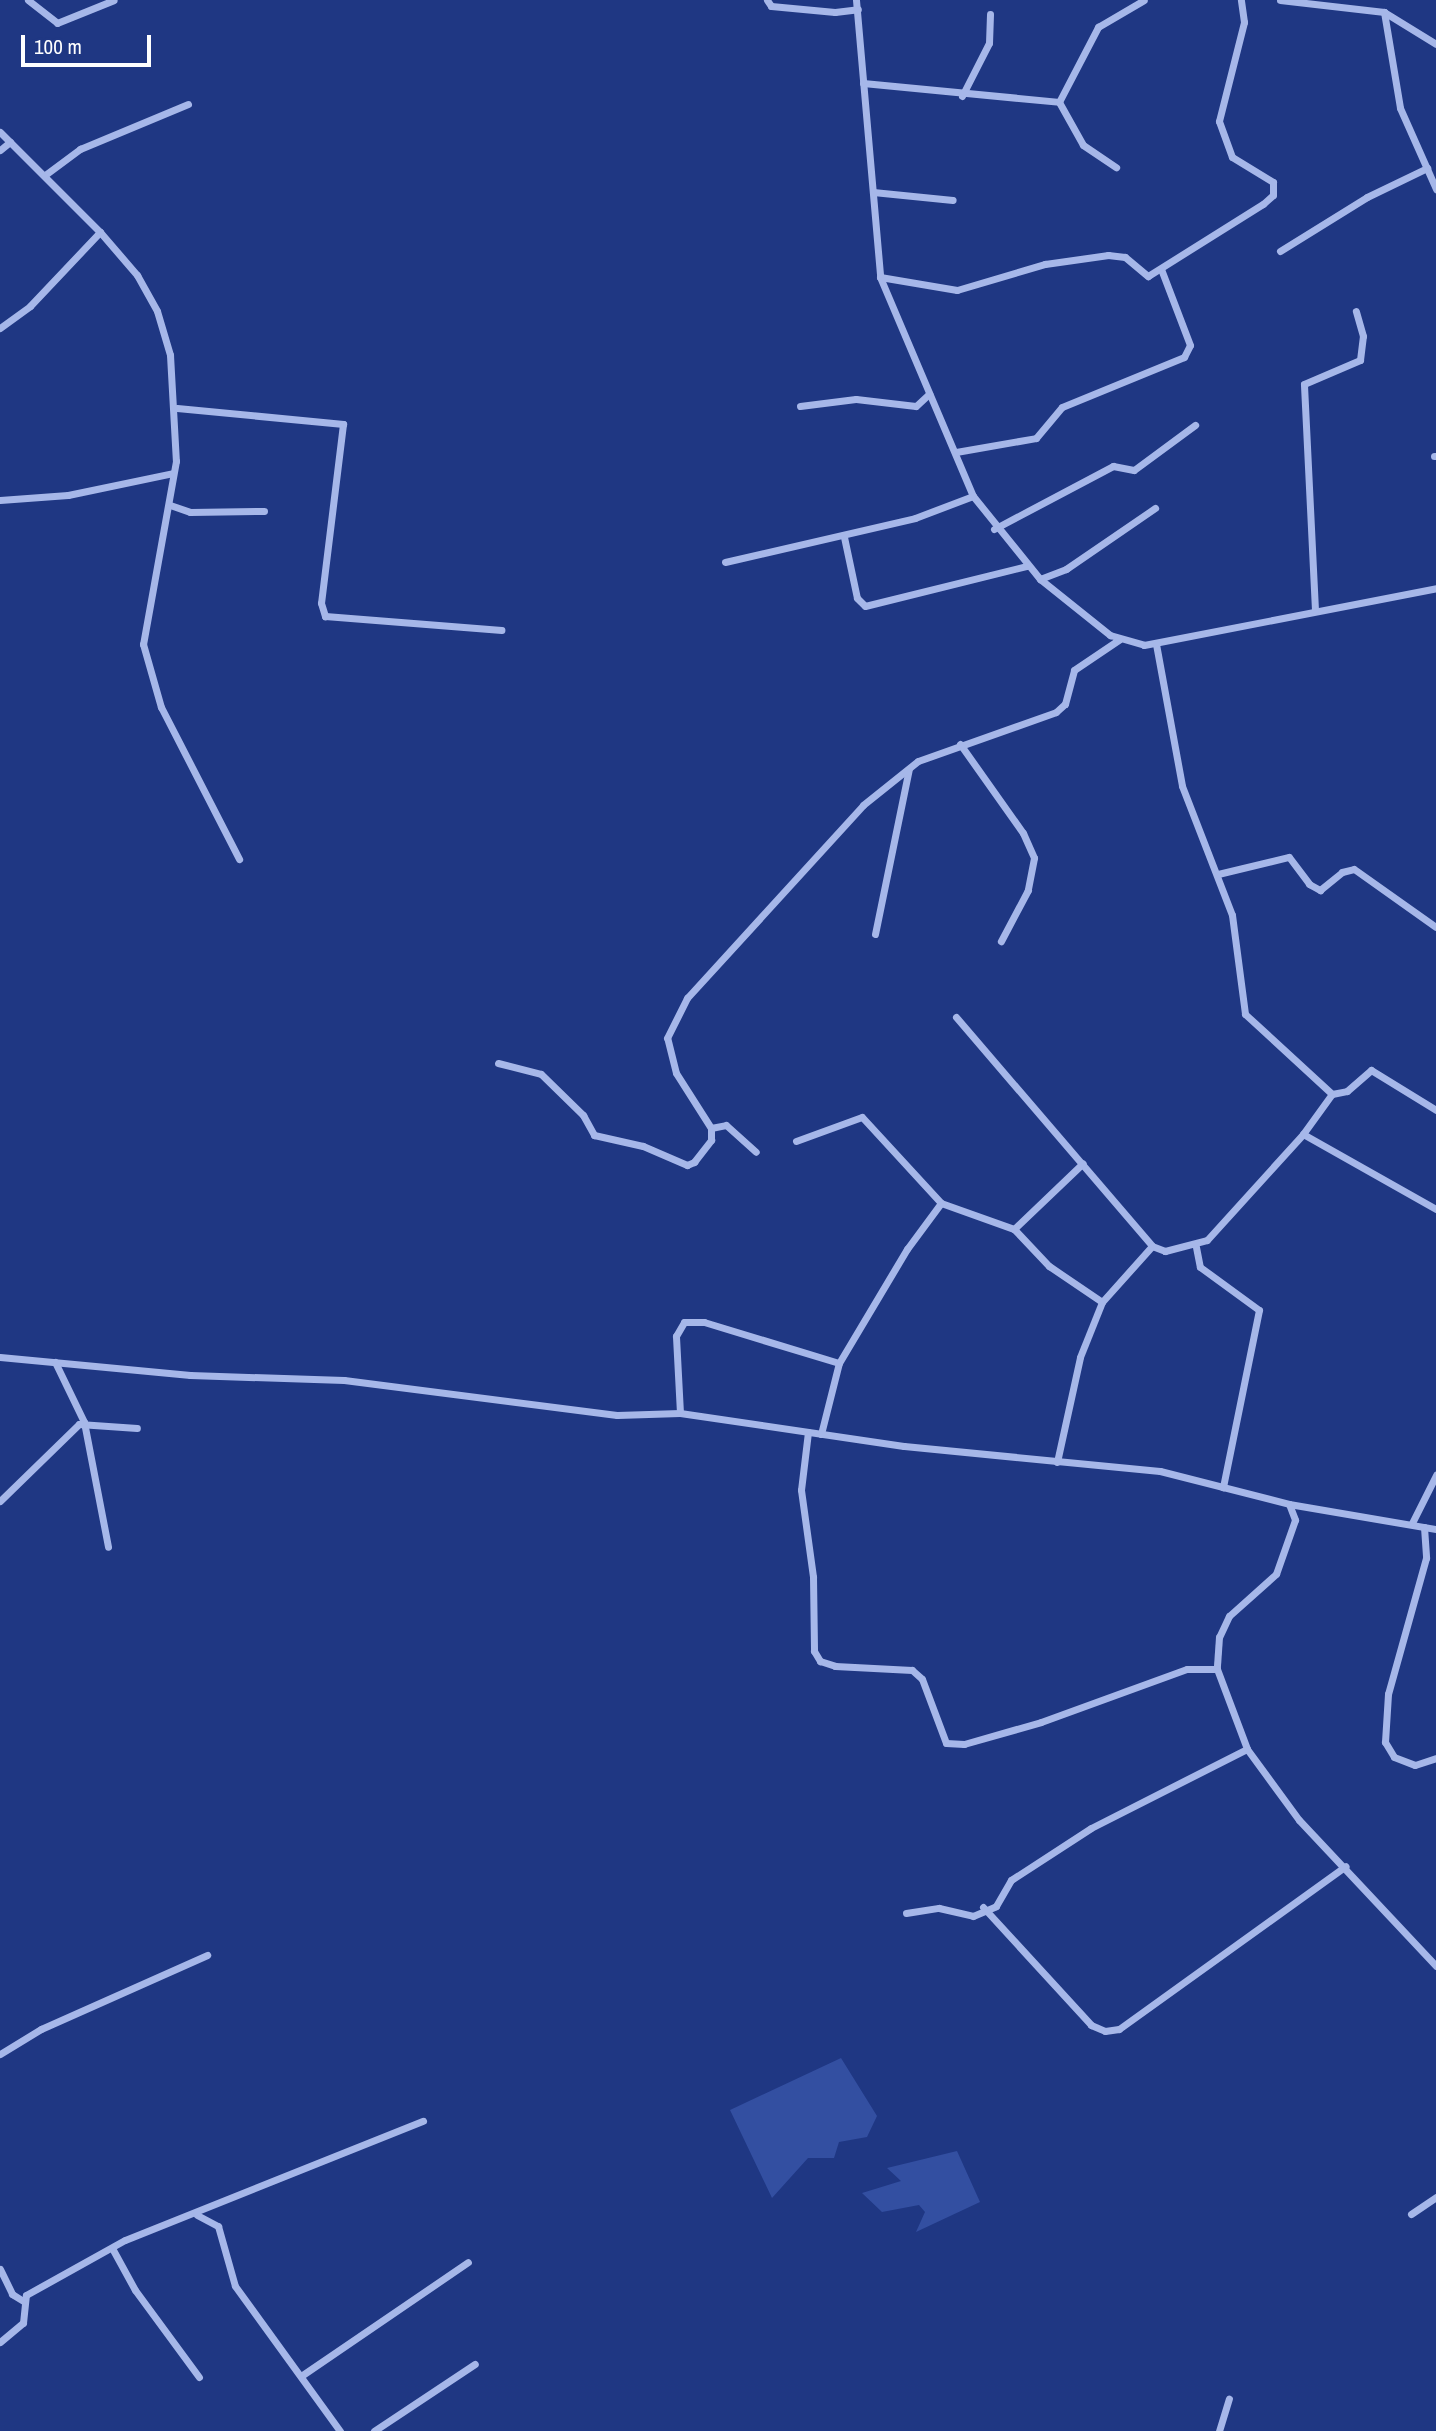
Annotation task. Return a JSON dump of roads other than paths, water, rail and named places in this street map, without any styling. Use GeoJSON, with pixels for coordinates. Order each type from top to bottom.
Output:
{"type":"FeatureCollection","features":[{"type":"Feature","properties":{"kind":"street"},"geometry":{"type":"LineString","coordinates":[[28,0],[57,23],[114,0]]}},
{"type":"Feature","properties":{"kind":"street"},"geometry":{"type":"LineString","coordinates":[[767,0],[771,6],[858,9]]}},
{"type":"Feature","properties":{"kind":"street"},"geometry":{"type":"LineString","coordinates":[[856,0],[880,277],[973,496],[995,529],[1027,566],[1040,579],[1120,639],[1156,644],[1315,610],[1436,588]]}},
{"type":"Feature","properties":{"kind":"street"},"geometry":{"type":"LineString","coordinates":[[1059,102],[1098,27],[1144,0]]}},
{"type":"Feature","properties":{"kind":"street"},"geometry":{"type":"LineString","coordinates":[[880,277],[957,290],[1045,264],[1108,255],[1125,257],[1144,275],[1161,269],[1275,191],[1273,182],[1232,157],[1220,132],[1222,97],[1244,22],[1241,0]]}},
{"type":"Feature","properties":{"kind":"street"},"geometry":{"type":"LineString","coordinates":[[1280,0],[1384,12],[1436,44]]}},
{"type":"Feature","properties":{"kind":"street"},"geometry":{"type":"LineString","coordinates":[[1384,12],[1395,90],[1436,189]]}},
{"type":"Feature","properties":{"kind":"street"},"geometry":{"type":"LineString","coordinates":[[962,96],[989,43],[990,14]]}},
{"type":"Feature","properties":{"kind":"street"},"geometry":{"type":"LineString","coordinates":[[863,83],[962,96],[1059,102]]}},
{"type":"Feature","properties":{"kind":"street"},"geometry":{"type":"LineString","coordinates":[[1059,102],[1083,145],[1116,167]]}},
{"type":"Feature","properties":{"kind":"street"},"geometry":{"type":"LineString","coordinates":[[45,175],[80,149],[188,104]]}},
{"type":"Feature","properties":{"kind":"street"},"geometry":{"type":"LineString","coordinates":[[0,132],[100,232],[137,275],[157,311],[177,408],[170,505],[143,644],[161,707],[239,859]]}},
{"type":"Feature","properties":{"kind":"street"},"geometry":{"type":"LineString","coordinates":[[0,150],[10,142]]}},
{"type":"Feature","properties":{"kind":"street"},"geometry":{"type":"LineString","coordinates":[[1280,251],[1367,197],[1427,168]]}},
{"type":"Feature","properties":{"kind":"street"},"geometry":{"type":"LineString","coordinates":[[873,192],[953,200]]}},
{"type":"Feature","properties":{"kind":"street"},"geometry":{"type":"LineString","coordinates":[[0,328],[30,306],[100,232]]}},
{"type":"Feature","properties":{"kind":"street"},"geometry":{"type":"LineString","coordinates":[[956,452],[1036,438],[1062,407],[1184,356],[1190,345],[1161,269]]}},
{"type":"Feature","properties":{"kind":"street"},"geometry":{"type":"LineString","coordinates":[[1315,610],[1304,384],[1360,360],[1363,331],[1356,311]]}},
{"type":"Feature","properties":{"kind":"street"},"geometry":{"type":"LineString","coordinates":[[800,406],[856,399],[916,406],[927,402],[929,393]]}},
{"type":"Feature","properties":{"kind":"street"},"geometry":{"type":"LineString","coordinates":[[177,408],[343,424],[321,603],[325,616],[501,630]]}},
{"type":"Feature","properties":{"kind":"street"},"geometry":{"type":"LineString","coordinates":[[995,529],[1113,466],[1139,467],[1195,425]]}},
{"type":"Feature","properties":{"kind":"street"},"geometry":{"type":"LineString","coordinates":[[0,500],[68,495],[173,473]]}},
{"type":"Feature","properties":{"kind":"street"},"geometry":{"type":"LineString","coordinates":[[725,562],[844,537],[973,496]]}},
{"type":"Feature","properties":{"kind":"street"},"geometry":{"type":"LineString","coordinates":[[170,505],[190,512],[264,511]]}},
{"type":"Feature","properties":{"kind":"street"},"geometry":{"type":"LineString","coordinates":[[1040,579],[1066,569],[1155,508]]}},
{"type":"Feature","properties":{"kind":"street"},"geometry":{"type":"LineString","coordinates":[[844,537],[857,598],[865,606],[1027,566]]}},
{"type":"Feature","properties":{"kind":"street"},"geometry":{"type":"LineString","coordinates":[[498,1063],[541,1074],[583,1115],[594,1135],[687,1165],[711,1140],[712,1128],[671,1062],[667,1038],[672,1019],[863,805],[909,769],[960,744],[1056,712],[1065,704],[1074,670],[1120,639]]}},
{"type":"Feature","properties":{"kind":"street"},"geometry":{"type":"LineString","coordinates":[[1156,644],[1179,775],[1217,874],[1234,929],[1245,1014],[1332,1094]]}},
{"type":"Feature","properties":{"kind":"street"},"geometry":{"type":"LineString","coordinates":[[960,744],[1023,833],[1034,858],[1028,890],[1001,941]]}},
{"type":"Feature","properties":{"kind":"street"},"geometry":{"type":"LineString","coordinates":[[874,934],[909,769]]}},
{"type":"Feature","properties":{"kind":"street"},"geometry":{"type":"LineString","coordinates":[[1217,874],[1289,857],[1309,884],[1320,890],[1342,872],[1354,869],[1436,926]]}},
{"type":"Feature","properties":{"kind":"street"},"geometry":{"type":"LineString","coordinates":[[956,1017],[1152,1246],[1165,1251],[1196,1247],[1303,1134],[1332,1094],[1347,1091],[1371,1070],[1436,1110]]}},
{"type":"Feature","properties":{"kind":"street"},"geometry":{"type":"LineString","coordinates":[[796,1141],[862,1117],[941,1203],[1014,1229],[1049,1266],[1102,1302]]}},
{"type":"Feature","properties":{"kind":"street"},"geometry":{"type":"LineString","coordinates":[[712,1128],[726,1125],[757,1152]]}},
{"type":"Feature","properties":{"kind":"street"},"geometry":{"type":"LineString","coordinates":[[1303,1134],[1436,1209]]}},
{"type":"Feature","properties":{"kind":"street"},"geometry":{"type":"LineString","coordinates":[[1014,1229],[1083,1163]]}},
{"type":"Feature","properties":{"kind":"street"},"geometry":{"type":"LineString","coordinates":[[821,1434],[839,1363],[907,1249],[941,1203]]}},
{"type":"Feature","properties":{"kind":"street"},"geometry":{"type":"LineString","coordinates":[[1057,1462],[1080,1357],[1102,1302],[1152,1246]]}},
{"type":"Feature","properties":{"kind":"street"},"geometry":{"type":"LineString","coordinates":[[1196,1247],[1200,1267],[1259,1310],[1223,1487]]}},
{"type":"Feature","properties":{"kind":"street"},"geometry":{"type":"LineString","coordinates":[[680,1413],[676,1336],[684,1322],[704,1322],[839,1363]]}},
{"type":"Feature","properties":{"kind":"street"},"geometry":{"type":"LineString","coordinates":[[0,1357],[190,1375],[344,1380],[617,1415],[680,1413],[821,1434],[1057,1462],[1160,1471],[1289,1504],[1436,1529]]}},
{"type":"Feature","properties":{"kind":"street"},"geometry":{"type":"LineString","coordinates":[[55,1362],[84,1422],[108,1547]]}},
{"type":"Feature","properties":{"kind":"street"},"geometry":{"type":"LineString","coordinates":[[0,1501],[84,1422],[137,1428]]}},
{"type":"Feature","properties":{"kind":"street"},"geometry":{"type":"LineString","coordinates":[[808,1432],[801,1490],[813,1577],[814,1651],[820,1661],[835,1666],[912,1670],[922,1679],[946,1743],[964,1744],[1041,1722],[1187,1669],[1217,1669]]}},
{"type":"Feature","properties":{"kind":"street"},"geometry":{"type":"LineString","coordinates":[[1412,1523],[1436,1475]]}},
{"type":"Feature","properties":{"kind":"street"},"geometry":{"type":"LineString","coordinates":[[1289,1504],[1295,1520],[1280,1564],[1269,1584],[1229,1616],[1219,1637],[1217,1669],[1247,1749],[1299,1820],[1346,1866],[1436,1966]]}},
{"type":"Feature","properties":{"kind":"street"},"geometry":{"type":"LineString","coordinates":[[1424,1527],[1426,1558],[1388,1694],[1385,1742],[1394,1757],[1415,1765],[1436,1758]]}},
{"type":"Feature","properties":{"kind":"street"},"geometry":{"type":"LineString","coordinates":[[906,1913],[939,1908],[973,1916],[983,1908],[996,1906],[1011,1880],[1091,1828],[1247,1749]]}},
{"type":"Feature","properties":{"kind":"street"},"geometry":{"type":"LineString","coordinates":[[983,1908],[1091,2025],[1105,2031],[1119,2029],[1346,1866]]}},
{"type":"Feature","properties":{"kind":"street"},"geometry":{"type":"LineString","coordinates":[[0,2054],[41,2029],[207,1955]]}},
{"type":"Feature","properties":{"kind":"street"},"geometry":{"type":"LineString","coordinates":[[23,2301],[112,2248],[423,2121]]}},
{"type":"Feature","properties":{"kind":"street"},"geometry":{"type":"LineString","coordinates":[[1411,2214],[1436,2197]]}},
{"type":"Feature","properties":{"kind":"street"},"geometry":{"type":"LineString","coordinates":[[197,2215],[218,2226],[235,2286],[340,2431]]}},
{"type":"Feature","properties":{"kind":"street"},"geometry":{"type":"LineString","coordinates":[[112,2248],[135,2290],[199,2377]]}},
{"type":"Feature","properties":{"kind":"street"},"geometry":{"type":"LineString","coordinates":[[301,2376],[468,2262]]}},
{"type":"Feature","properties":{"kind":"street"},"geometry":{"type":"LineString","coordinates":[[0,2269],[12,2294],[23,2301]]}},
{"type":"Feature","properties":{"kind":"street"},"geometry":{"type":"LineString","coordinates":[[0,2342],[23,2323],[23,2301]]}},
{"type":"Feature","properties":{"kind":"street"},"geometry":{"type":"LineString","coordinates":[[374,2431],[475,2364]]}},
{"type":"Feature","properties":{"kind":"street"},"geometry":{"type":"LineString","coordinates":[[1219,2431],[1229,2398]]}}]}
